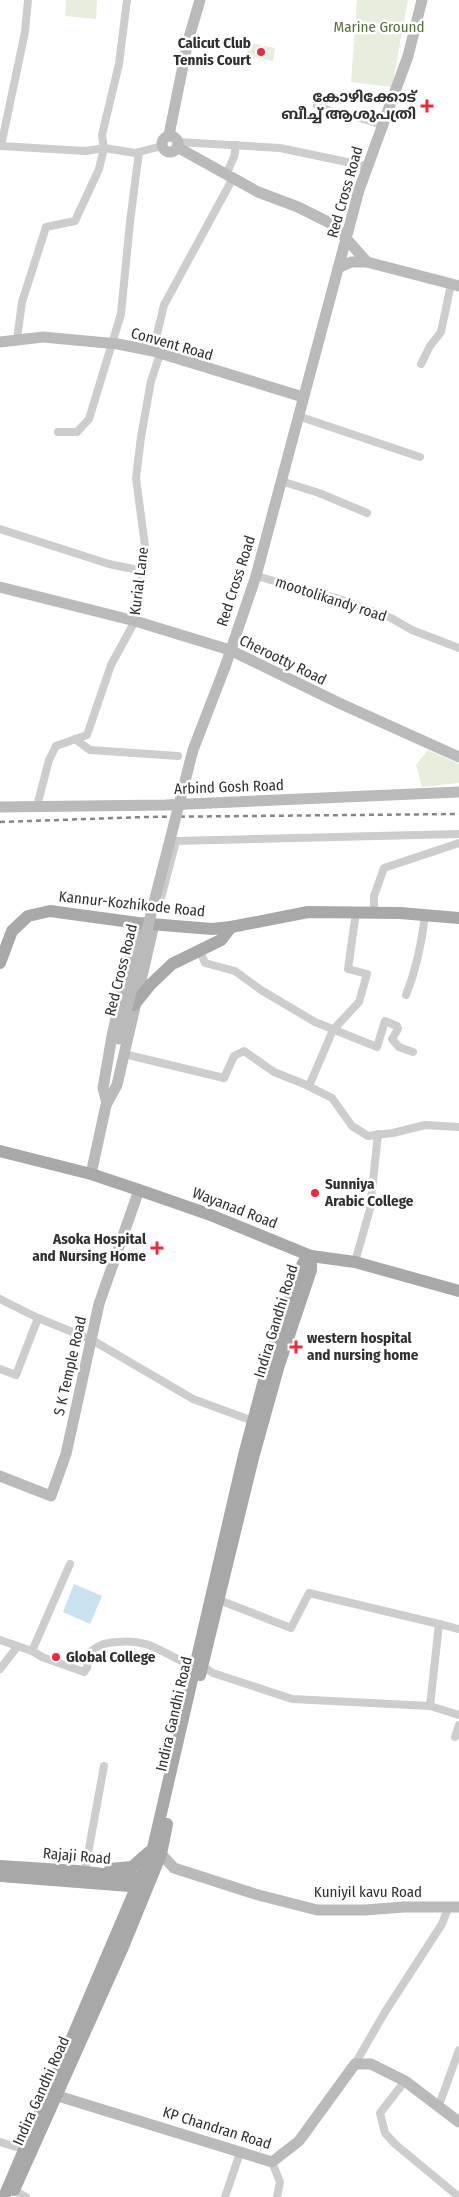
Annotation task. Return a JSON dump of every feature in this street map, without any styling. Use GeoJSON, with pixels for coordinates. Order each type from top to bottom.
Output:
{"type":"FeatureCollection","features":[{"type":"Feature","properties":{"kind":"main road","name":"Kannur-Kozhikode Road"},"geometry":{"type":"LineString","coordinates":[[1,958],[12,931],[28,916],[50,911],[138,923],[212,929],[308,912],[356,912],[459,918]]}},
{"type":"Feature","properties":{"kind":"main road"},"geometry":{"type":"LineString","coordinates":[[134,1005],[150,985],[172,964],[221,940],[231,927]]}},
{"type":"Feature","properties":{"kind":"main road","name":"Wayanad Road"},"geometry":{"type":"LineString","coordinates":[[0,1151],[90,1174],[139,1190],[208,1214],[311,1256],[355,1262],[459,1291]]}},
{"type":"Feature","properties":{"kind":"main road","name":"Indira Gandhi Road"},"geometry":{"type":"LineString","coordinates":[[198,1666],[219,1600],[248,1457],[252,1421],[272,1350],[303,1263],[311,1256]]}},
{"type":"Feature","properties":{"kind":"main road","name":"Indira Gandhi Road"},"geometry":{"type":"LineString","coordinates":[[19,2169],[24,2149],[119,1926],[157,1851],[198,1666],[248,1457],[311,1270],[311,1256]]}},
{"type":"Feature","properties":{"kind":"main road"},"geometry":{"type":"LineString","coordinates":[[0,1876],[80,1874],[132,1867],[157,1851]]}},
{"type":"Feature","properties":{"kind":"main road","name":"Rajaji Road"},"geometry":{"type":"LineString","coordinates":[[0,1866],[80,1874],[141,1884]]}},
{"type":"Feature","properties":{"kind":"main road"},"geometry":{"type":"LineString","coordinates":[[80,1874],[120,1893],[124,1906],[119,1926]]}},
{"type":"Feature","properties":{"kind":"main road","name":"Indira Gandhi Road"},"geometry":{"type":"LineString","coordinates":[[2,2197],[58,2096],[141,1884]]}},
{"type":"Feature","properties":{"kind":"main road"},"geometry":{"type":"LineString","coordinates":[[18,2196],[19,2169]]}},
{"type":"Feature","properties":{"kind":"street"},"geometry":{"type":"LineString","coordinates":[[28,0],[25,32],[0,146],[86,151],[104,148],[140,152],[162,146],[162,140],[280,148],[366,166]]}},
{"type":"Feature","properties":{"kind":"street"},"geometry":{"type":"LineString","coordinates":[[16,339],[22,302],[46,227],[75,221],[99,168],[104,148],[102,135],[119,64],[126,0]]}},
{"type":"Feature","properties":{"kind":"street"},"geometry":{"type":"LineString","coordinates":[[175,142],[188,41],[200,0]]}},
{"type":"Feature","properties":{"kind":"street","name":"Red Cross Road"},"geometry":{"type":"LineString","coordinates":[[90,1174],[119,1039],[192,750],[256,576],[366,166],[408,56],[422,0]]}},
{"type":"Feature","properties":{"kind":"street"},"geometry":{"type":"LineString","coordinates":[[317,105],[335,113],[345,113],[382,125]]}},
{"type":"Feature","properties":{"kind":"street"},"geometry":{"type":"LineString","coordinates":[[175,142],[230,177],[258,192],[298,207],[334,224],[367,262]]}},
{"type":"Feature","properties":{"kind":"street","name":"Kurial Lane"},"geometry":{"type":"LineString","coordinates":[[37,806],[49,760],[56,746],[87,735],[111,665],[135,621],[145,546],[136,478],[141,437],[164,305],[230,177],[236,146]]}},
{"type":"Feature","properties":{"kind":"street"},"geometry":{"type":"LineString","coordinates":[[58,432],[78,432],[89,419],[113,344],[121,314],[130,222],[140,152]]}},
{"type":"Feature","properties":{"kind":"street"},"geometry":{"type":"LineString","coordinates":[[338,268],[351,262],[367,262],[455,285],[441,332],[421,364]]}},
{"type":"Feature","properties":{"kind":"street","name":"Convent Road"},"geometry":{"type":"LineString","coordinates":[[0,342],[43,337],[113,344],[156,352],[304,397]]}},
{"type":"Feature","properties":{"kind":"street"},"geometry":{"type":"LineString","coordinates":[[298,416],[420,457]]}},
{"type":"Feature","properties":{"kind":"street"},"geometry":{"type":"LineString","coordinates":[[281,481],[319,493],[367,513]]}},
{"type":"Feature","properties":{"kind":"street"},"geometry":{"type":"LineString","coordinates":[[0,529],[94,560],[143,570]]}},
{"type":"Feature","properties":{"kind":"street","name":"mootolikandy road"},"geometry":{"type":"LineString","coordinates":[[256,576],[336,598],[391,618],[412,630],[459,648]]}},
{"type":"Feature","properties":{"kind":"street","name":"Cherootty Road"},"geometry":{"type":"LineString","coordinates":[[0,587],[135,621],[230,650],[339,704],[459,757]]}},
{"type":"Feature","properties":{"kind":"street"},"geometry":{"type":"LineString","coordinates":[[75,739],[90,750],[178,756]]}},
{"type":"Feature","properties":{"kind":"street","name":"Arbind Gosh Road"},"geometry":{"type":"LineString","coordinates":[[0,807],[166,804],[459,792]]}},
{"type":"Feature","properties":{"kind":"street"},"geometry":{"type":"LineString","coordinates":[[107,1102],[117,1085],[134,1005],[176,841],[459,834]]}},
{"type":"Feature","properties":{"kind":"street"},"geometry":{"type":"LineString","coordinates":[[374,913],[374,896],[384,868],[459,843]]}},
{"type":"Feature","properties":{"kind":"street"},"geometry":{"type":"LineString","coordinates":[[309,1086],[333,1030],[359,1002],[366,974],[348,969],[356,912]]}},
{"type":"Feature","properties":{"kind":"street"},"geometry":{"type":"LineString","coordinates":[[406,995],[414,970],[425,915]]}},
{"type":"Feature","properties":{"kind":"street"},"geometry":{"type":"LineString","coordinates":[[107,1102],[103,1088],[112,1036],[138,923]]}},
{"type":"Feature","properties":{"kind":"street"},"geometry":{"type":"LineString","coordinates":[[200,951],[205,963],[235,971],[298,1013],[333,1030],[378,1047],[386,1021],[397,1026],[398,1029],[392,1039],[399,1047],[413,1052]]}},
{"type":"Feature","properties":{"kind":"street"},"geometry":{"type":"LineString","coordinates":[[124,1054],[224,1078],[234,1056],[244,1051],[274,1072],[309,1086],[332,1098],[352,1126],[368,1136],[424,1125],[459,1127]]}},
{"type":"Feature","properties":{"kind":"street"},"geometry":{"type":"LineString","coordinates":[[355,1262],[370,1209],[378,1134]]}},
{"type":"Feature","properties":{"kind":"street","name":"S K Temple Road"},"geometry":{"type":"LineString","coordinates":[[0,1476],[51,1496],[66,1454],[99,1304],[139,1190]]}},
{"type":"Feature","properties":{"kind":"street"},"geometry":{"type":"LineString","coordinates":[[0,1299],[38,1318],[92,1340],[193,1399],[252,1421]]}},
{"type":"Feature","properties":{"kind":"street"},"geometry":{"type":"LineString","coordinates":[[0,1369],[16,1375],[38,1318]]}},
{"type":"Feature","properties":{"kind":"street"},"geometry":{"type":"LineString","coordinates":[[32,1651],[70,1564]]}},
{"type":"Feature","properties":{"kind":"street"},"geometry":{"type":"LineString","coordinates":[[219,1600],[291,1628],[309,1593],[459,1629]]}},
{"type":"Feature","properties":{"kind":"street"},"geometry":{"type":"LineString","coordinates":[[430,1706],[439,1624]]}},
{"type":"Feature","properties":{"kind":"street"},"geometry":{"type":"LineString","coordinates":[[0,1640],[84,1672],[87,1668],[89,1653],[99,1644],[137,1640],[153,1645],[212,1673],[292,1699],[430,1706],[459,1715]]}},
{"type":"Feature","properties":{"kind":"street"},"geometry":{"type":"LineString","coordinates":[[0,1669],[17,1647]]}},
{"type":"Feature","properties":{"kind":"street"},"geometry":{"type":"LineString","coordinates":[[455,1736],[459,1725]]}},
{"type":"Feature","properties":{"kind":"street"},"geometry":{"type":"LineString","coordinates":[[80,1874],[104,1766]]}},
{"type":"Feature","properties":{"kind":"street","name":"Kuniyil kavu Road"},"geometry":{"type":"LineString","coordinates":[[157,1851],[174,1868],[277,1901],[317,1910],[453,1907]]}},
{"type":"Feature","properties":{"kind":"street"},"geometry":{"type":"LineString","coordinates":[[453,1907],[385,2012],[355,2064],[371,2064],[405,2081],[459,2122]]}},
{"type":"Feature","properties":{"kind":"street"},"geometry":{"type":"LineString","coordinates":[[439,2105],[459,2050]]}},
{"type":"Feature","properties":{"kind":"street","name":"KP Chandran Road"},"geometry":{"type":"LineString","coordinates":[[58,2096],[272,2162],[299,2141],[355,2064]]}},
{"type":"Feature","properties":{"kind":"street"},"geometry":{"type":"LineString","coordinates":[[405,2081],[380,2112],[385,2133],[395,2144],[459,2197]]}},
{"type":"Feature","properties":{"kind":"street"},"geometry":{"type":"LineString","coordinates":[[0,2142],[24,2149]]}},
{"type":"Feature","properties":{"kind":"street"},"geometry":{"type":"LineString","coordinates":[[225,2197],[240,2153]]}},
{"type":"Feature","properties":{"kind":"street"},"geometry":{"type":"LineString","coordinates":[[272,2162],[280,2182],[277,2197]]}},
{"type":"Feature","properties":{"kind":"green space"},"geometry":{"type":"Polygon","coordinates":[[[66,0],[97,0],[96,19],[65,16],[66,0]]]}},
{"type":"Feature","properties":{"kind":"green space","name":"Marine Ground"},"geometry":{"type":"Polygon","coordinates":[[[357,0],[408,0],[392,87],[351,82],[357,0]]]}},
{"type":"Feature","properties":{"kind":"green space","name":"Calicut Club Tennis Court"},"geometry":{"type":"Polygon","coordinates":[[[250,43],[275,48],[273,61],[247,56],[250,43]]]}},
{"type":"Feature","properties":{"kind":"green space"},"geometry":{"type":"Polygon","coordinates":[[[428,750],[459,764],[459,783],[422,787],[416,765],[428,750]]]}},
{"type":"Feature","properties":{"kind":"water"},"geometry":{"type":"Polygon","coordinates":[[[74,1584],[102,1596],[90,1624],[63,1612],[74,1584]]]}},
{"type":"Feature","properties":{"kind":"railway"},"geometry":{"type":"LineString","coordinates":[[0,822],[144,817],[459,814]]}},
{"type":"Feature","properties":{"kind":"place","name":"Calicut Club Tennis Court"},"geometry":{"type":"Point","coordinates":[261,52]}},
{"type":"Feature","properties":{"kind":"place","name":"കോഴിക്കോട് ബീച്ച് ആശുപത്രി"},"geometry":{"type":"Point","coordinates":[427,106]}},
{"type":"Feature","properties":{"kind":"place","name":"Sunniya Arabic College"},"geometry":{"type":"Point","coordinates":[315,1193]}},
{"type":"Feature","properties":{"kind":"place","name":"Asoka Hospital and Nursing Home"},"geometry":{"type":"Point","coordinates":[157,1248]}},
{"type":"Feature","properties":{"kind":"place","name":"western hospital and nursing home"},"geometry":{"type":"Point","coordinates":[296,1347]}},
{"type":"Feature","properties":{"kind":"place","name":"Global College"},"geometry":{"type":"Point","coordinates":[56,1657]}}]}
